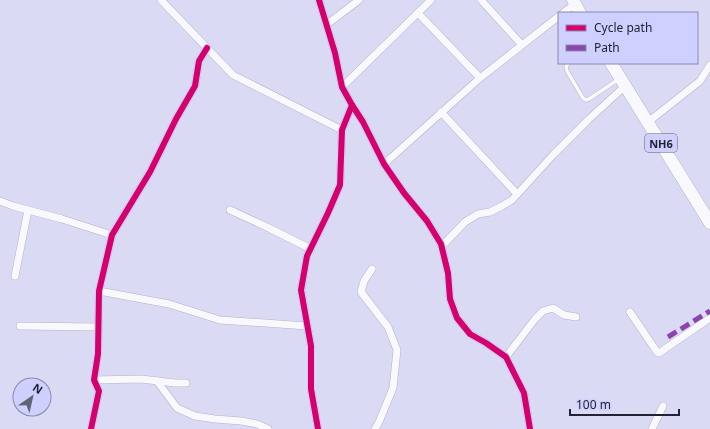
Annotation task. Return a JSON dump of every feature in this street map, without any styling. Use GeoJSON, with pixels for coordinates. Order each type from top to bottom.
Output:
{"type":"FeatureCollection","features":[{"type":"Feature","properties":{"kind":"highway","name":"NH6"},"geometry":{"type":"LineString","coordinates":[[612,64],[710,223]]}},
{"type":"Feature","properties":{"kind":"street"},"geometry":{"type":"LineString","coordinates":[[161,0],[233,74],[342,130]]}},
{"type":"Feature","properties":{"kind":"street"},"geometry":{"type":"LineString","coordinates":[[319,0],[335,53],[342,87],[352,106],[363,122],[384,164],[404,193],[427,221],[442,246],[448,273],[450,299],[457,318],[470,334],[506,357],[524,393],[530,429]]}},
{"type":"Feature","properties":{"kind":"street"},"geometry":{"type":"LineString","coordinates":[[326,24],[359,0]]}},
{"type":"Feature","properties":{"kind":"street"},"geometry":{"type":"LineString","coordinates":[[342,87],[430,0]]}},
{"type":"Feature","properties":{"kind":"street"},"geometry":{"type":"LineString","coordinates":[[481,0],[522,45]]}},
{"type":"Feature","properties":{"kind":"street"},"geometry":{"type":"LineString","coordinates":[[565,12],[576,6]]}},
{"type":"Feature","properties":{"kind":"street"},"geometry":{"type":"LineString","coordinates":[[418,13],[480,78]]}},
{"type":"Feature","properties":{"kind":"street"},"geometry":{"type":"LineString","coordinates":[[384,164],[480,78],[558,17]]}},
{"type":"Feature","properties":{"kind":"street"},"geometry":{"type":"LineString","coordinates":[[90,429],[99,391],[94,380],[98,354],[99,291],[112,235],[150,172],[176,118],[195,86],[199,61],[207,48]]}},
{"type":"Feature","properties":{"kind":"street"},"geometry":{"type":"LineString","coordinates":[[648,122],[700,81],[710,65]]}},
{"type":"Feature","properties":{"kind":"street"},"geometry":{"type":"LineString","coordinates":[[442,246],[465,222],[478,214],[490,212],[512,200],[623,82]]}},
{"type":"Feature","properties":{"kind":"street"},"geometry":{"type":"LineString","coordinates":[[318,429],[311,390],[311,346],[301,290],[307,256],[340,185],[342,130],[352,106]]}},
{"type":"Feature","properties":{"kind":"street"},"geometry":{"type":"LineString","coordinates":[[441,112],[517,194]]}},
{"type":"Feature","properties":{"kind":"street"},"geometry":{"type":"LineString","coordinates":[[0,201],[12,206],[62,219],[112,235]]}},
{"type":"Feature","properties":{"kind":"street"},"geometry":{"type":"LineString","coordinates":[[15,276],[28,210]]}},
{"type":"Feature","properties":{"kind":"street"},"geometry":{"type":"LineString","coordinates":[[230,210],[310,249]]}},
{"type":"Feature","properties":{"kind":"street"},"geometry":{"type":"LineString","coordinates":[[372,269],[364,281],[361,292],[388,327],[397,350],[393,388],[380,422],[375,429]]}},
{"type":"Feature","properties":{"kind":"street"},"geometry":{"type":"LineString","coordinates":[[99,291],[169,304],[220,320],[307,326]]}},
{"type":"Feature","properties":{"kind":"street"},"geometry":{"type":"LineString","coordinates":[[506,357],[535,319],[543,311],[553,308],[564,315],[576,317]]}},
{"type":"Feature","properties":{"kind":"street"},"geometry":{"type":"LineString","coordinates":[[630,312],[659,353],[710,318]]}},
{"type":"Feature","properties":{"kind":"street"},"geometry":{"type":"LineString","coordinates":[[20,326],[98,327]]}},
{"type":"Feature","properties":{"kind":"street"},"geometry":{"type":"LineString","coordinates":[[94,380],[141,379],[186,383]]}},
{"type":"Feature","properties":{"kind":"street"},"geometry":{"type":"LineString","coordinates":[[157,381],[177,408],[195,416],[241,421],[257,424],[268,429]]}},
{"type":"Feature","properties":{"kind":"street"},"geometry":{"type":"LineString","coordinates":[[652,429],[663,406]]}},
{"type":"Feature","properties":{"kind":"lane"},"geometry":{"type":"LineString","coordinates":[[568,64],[566,66],[567,71],[583,98],[586,100],[623,82]]}},
{"type":"Feature","properties":{"kind":"marked path"},"geometry":{"type":"LineString","coordinates":[[668,337],[710,311]]}},
{"type":"Feature","properties":{"kind":"cycle path"},"geometry":{"type":"LineString","coordinates":[[318,429],[311,389],[311,346],[301,290],[307,256],[340,185],[342,130],[352,105],[342,87],[335,53],[319,0]]}},
{"type":"Feature","properties":{"kind":"cycle path"},"geometry":{"type":"LineString","coordinates":[[91,429],[99,391],[94,380],[98,354],[99,291],[112,235],[150,172],[176,119],[195,86],[199,61],[207,48]]}},
{"type":"Feature","properties":{"kind":"cycle path"},"geometry":{"type":"LineString","coordinates":[[352,105],[363,122],[384,164],[404,193],[427,221],[441,244],[448,273],[450,299],[457,318],[470,334],[506,357],[524,393],[530,429]]}}]}
